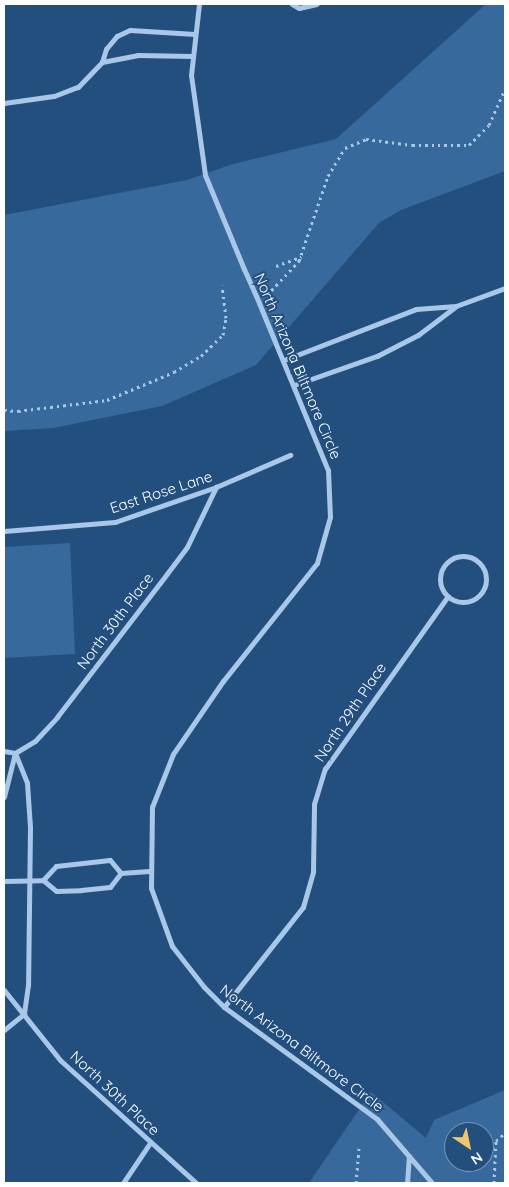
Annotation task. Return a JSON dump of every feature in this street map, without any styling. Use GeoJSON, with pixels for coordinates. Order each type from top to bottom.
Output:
{"type":"FeatureCollection","features":[{"type":"Feature","properties":{"kind":"street","name":"North Arizona Biltmore Circle"},"geometry":{"type":"LineString","coordinates":[[199,4],[191,75],[204,175],[284,360],[328,470],[330,517],[317,563],[223,681],[173,754],[152,807],[149,870],[151,888],[172,946],[189,971],[224,1007],[377,1119],[432,1183]]}},
{"type":"Feature","properties":{"kind":"street"},"geometry":{"type":"LineString","coordinates":[[292,4],[299,8],[317,4]]}},
{"type":"Feature","properties":{"kind":"street"},"geometry":{"type":"LineString","coordinates":[[4,103],[68,91],[89,77],[102,62],[106,49],[117,36],[130,30],[195,34]]}},
{"type":"Feature","properties":{"kind":"street"},"geometry":{"type":"LineString","coordinates":[[102,62],[138,55],[192,56]]}},
{"type":"Feature","properties":{"kind":"street"},"geometry":{"type":"LineString","coordinates":[[284,360],[416,309],[456,306],[505,288]]}},
{"type":"Feature","properties":{"kind":"street"},"geometry":{"type":"LineString","coordinates":[[294,385],[377,356],[418,334],[456,306]]}},
{"type":"Feature","properties":{"kind":"street","name":"East Rose Lane"},"geometry":{"type":"LineString","coordinates":[[4,531],[115,522],[216,487],[290,455]]}},
{"type":"Feature","properties":{"kind":"street","name":"North 30th Place"},"geometry":{"type":"LineString","coordinates":[[15,753],[35,741],[57,718],[187,547],[216,487]]}},
{"type":"Feature","properties":{"kind":"street"},"geometry":{"type":"LineString","coordinates":[[463,556],[478,561],[486,574],[481,594],[461,602],[448,596],[443,590],[440,575],[448,561],[463,556]]}},
{"type":"Feature","properties":{"kind":"street","name":"North 29th Place"},"geometry":{"type":"LineString","coordinates":[[224,1007],[303,907],[314,871],[314,804],[325,769],[448,596]]}},
{"type":"Feature","properties":{"kind":"street"},"geometry":{"type":"LineString","coordinates":[[4,751],[15,753]]}},
{"type":"Feature","properties":{"kind":"street"},"geometry":{"type":"LineString","coordinates":[[4,797],[15,753]]}},
{"type":"Feature","properties":{"kind":"street"},"geometry":{"type":"LineString","coordinates":[[4,1030],[24,1014],[28,985],[27,881],[30,826],[27,782],[15,753]]}},
{"type":"Feature","properties":{"kind":"street"},"geometry":{"type":"LineString","coordinates":[[4,881],[43,880],[56,866],[110,860],[121,873]]}},
{"type":"Feature","properties":{"kind":"street"},"geometry":{"type":"LineString","coordinates":[[43,880],[56,891],[110,887],[121,873],[149,870]]}},
{"type":"Feature","properties":{"kind":"street","name":"North 30th Place"},"geometry":{"type":"LineString","coordinates":[[4,990],[60,1060],[196,1183]]}},
{"type":"Feature","properties":{"kind":"street"},"geometry":{"type":"LineString","coordinates":[[122,1183],[150,1143]]}},
{"type":"Feature","properties":{"kind":"street"},"geometry":{"type":"LineString","coordinates":[[406,1183],[409,1156]]}},
{"type":"Feature","properties":{"kind":"path"},"geometry":{"type":"LineString","coordinates":[[259,303],[295,269],[301,257],[328,176],[345,148],[366,139],[421,146],[469,144],[489,125],[505,89]]}},
{"type":"Feature","properties":{"kind":"path"},"geometry":{"type":"LineString","coordinates":[[276,266],[301,257]]}},
{"type":"Feature","properties":{"kind":"path"},"geometry":{"type":"LineString","coordinates":[[4,410],[18,411],[107,400],[174,372],[201,356],[223,335],[226,318],[222,285]]}},
{"type":"Feature","properties":{"kind":"path"},"geometry":{"type":"LineString","coordinates":[[494,1183],[496,1141],[505,1133]]}},
{"type":"Feature","properties":{"kind":"path"},"geometry":{"type":"LineString","coordinates":[[356,1183],[359,1145]]}},
{"type":"Feature","properties":{"kind":"shaded area"},"geometry":{"type":"Polygon","coordinates":[[[486,4],[505,4],[505,171],[401,210],[379,223],[256,365],[162,406],[53,428],[4,431],[4,215],[187,180],[230,165],[336,139],[486,4]]]}},
{"type":"Feature","properties":{"kind":"shaded area"},"geometry":{"type":"Polygon","coordinates":[[[70,543],[75,654],[4,658],[4,547],[70,543]]]}},
{"type":"Feature","properties":{"kind":"shaded area"},"geometry":{"type":"Polygon","coordinates":[[[505,1090],[505,1183],[309,1183],[371,1092],[426,1138],[434,1120],[505,1090]]]}}]}
